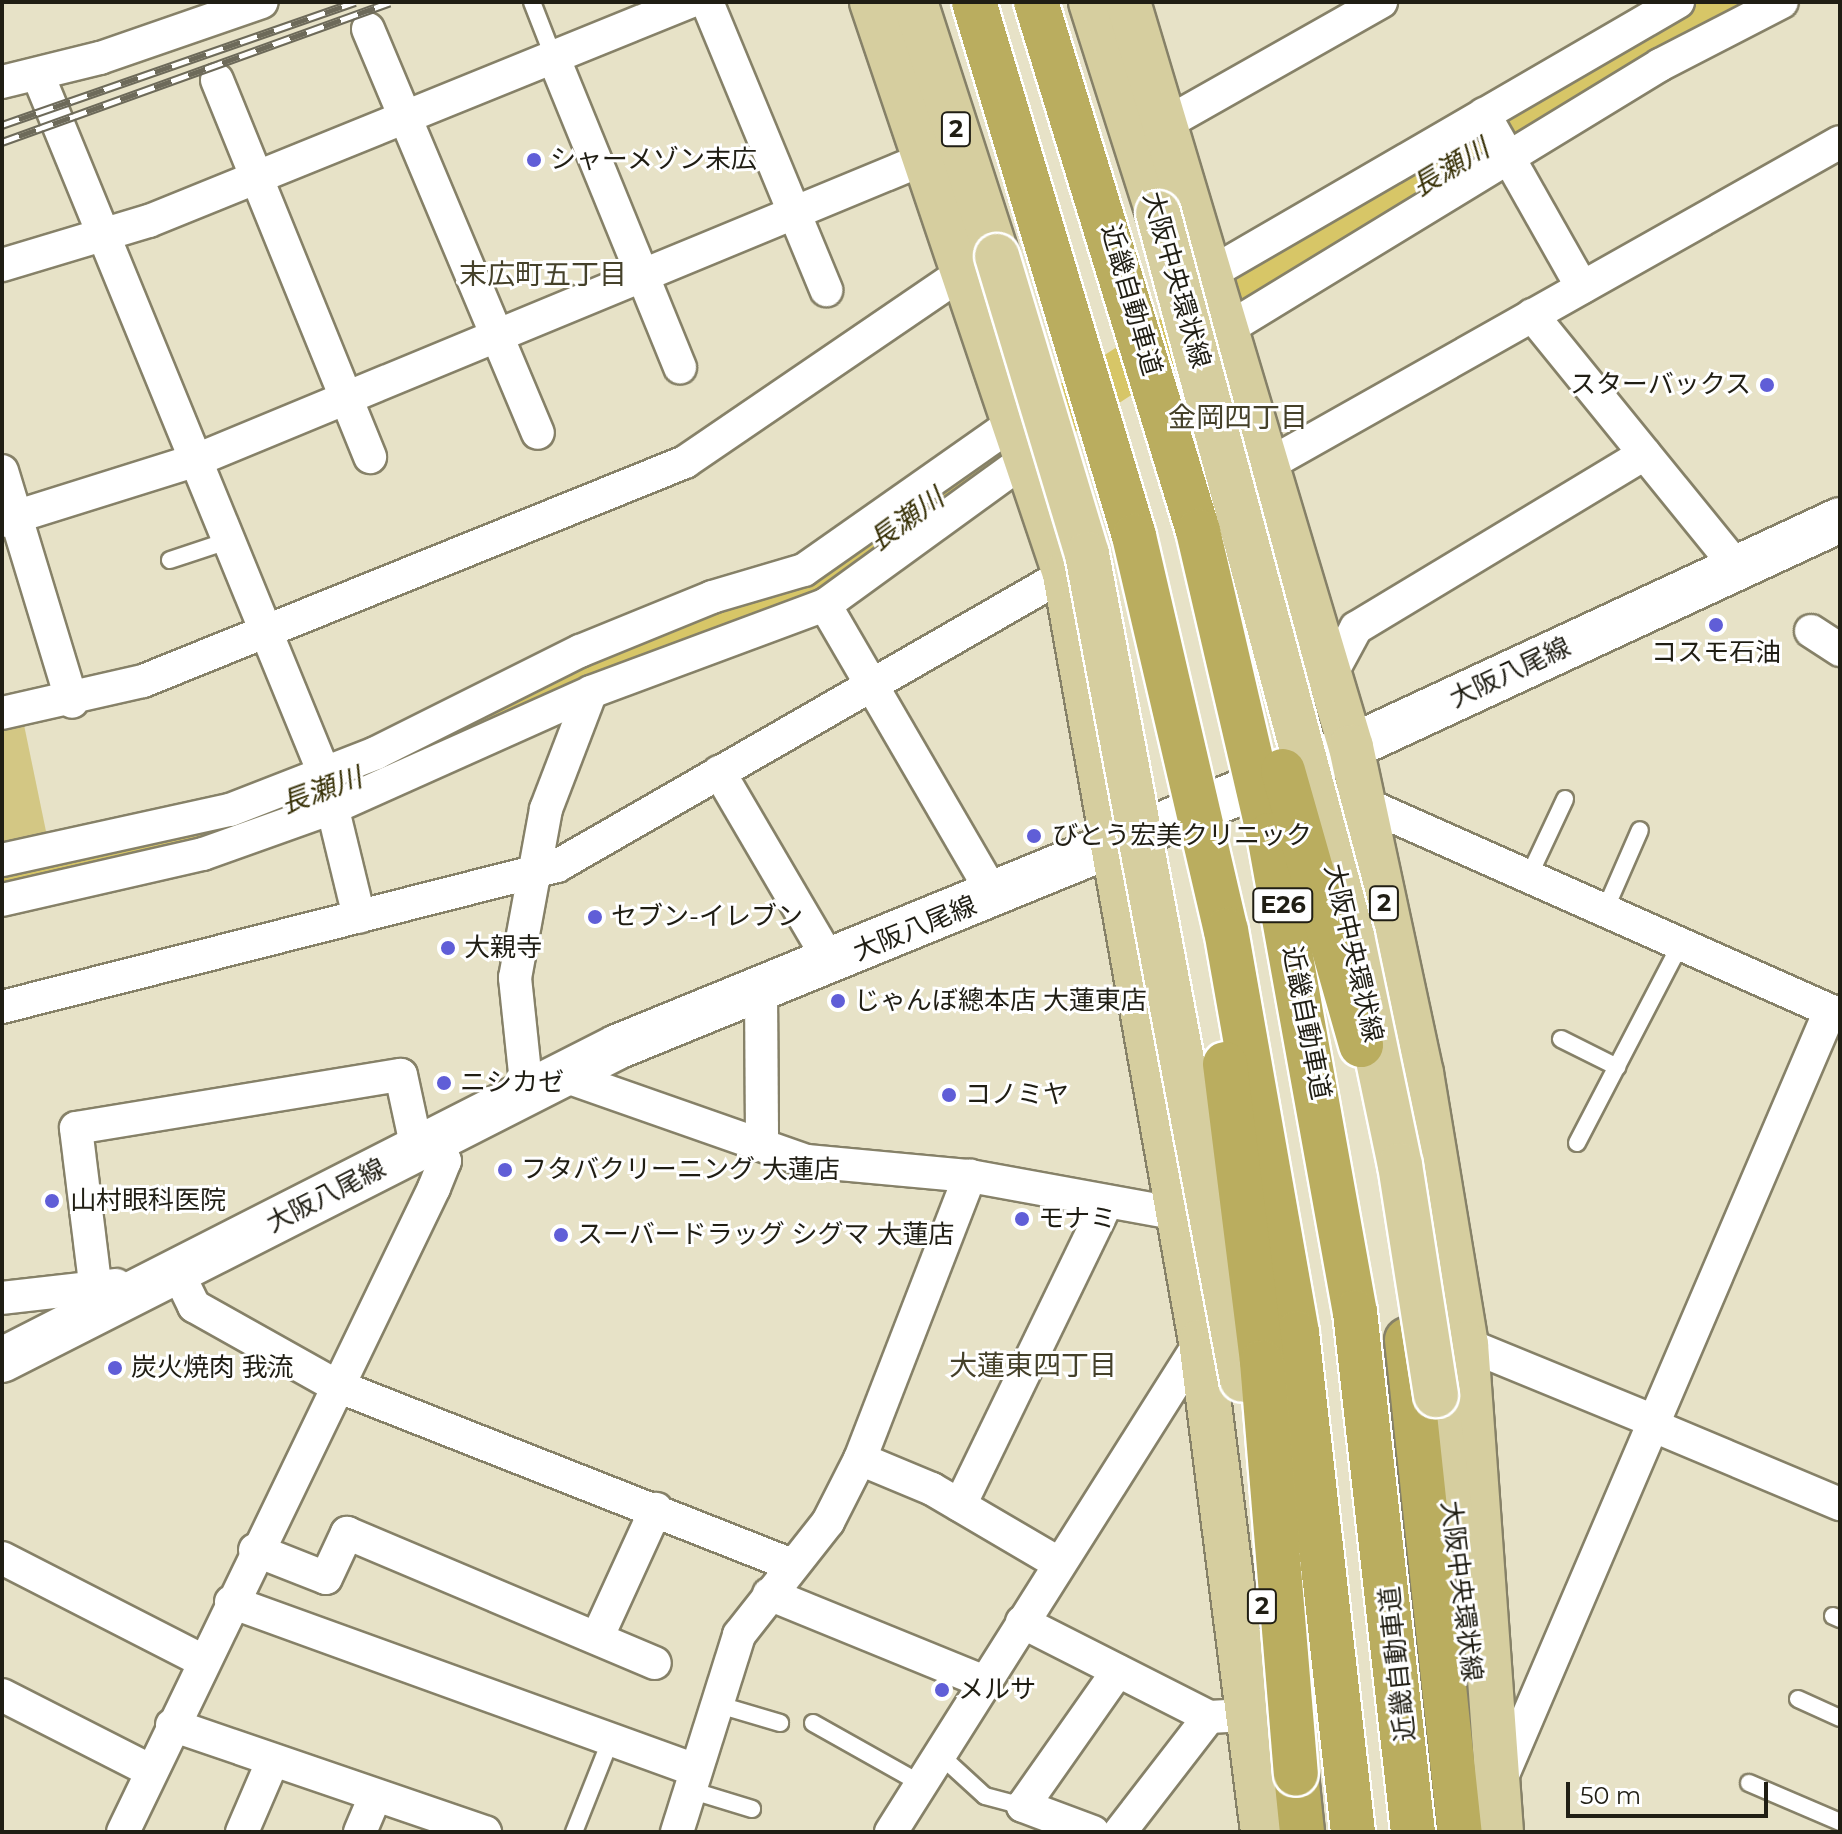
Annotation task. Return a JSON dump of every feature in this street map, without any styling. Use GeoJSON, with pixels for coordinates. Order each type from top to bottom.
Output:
{"type":"FeatureCollection","features":[{"type":"Feature","properties":{"kind":"highway","name":"E26"},"geometry":{"type":"LineString","coordinates":[[974,2],[1055,254],[1185,744],[1262,1115],[1295,1318],[1353,1832]]}},
{"type":"Feature","properties":{"kind":"highway","name":"近畿自動車道"},"geometry":{"type":"LineString","coordinates":[[1036,2],[1198,531],[1320,1092],[1385,1536],[1413,1832]]}},
{"type":"Feature","properties":{"kind":"highway"},"geometry":{"type":"LineString","coordinates":[[1198,531],[1270,726],[1361,1045],[1409,1350],[1460,1832]]}},
{"type":"Feature","properties":{"kind":"highway"},"geometry":{"type":"LineString","coordinates":[[1185,744],[1262,1362],[1302,1832]]}},
{"type":"Feature","properties":{"kind":"main road"},"geometry":{"type":"LineString","coordinates":[[872,2],[924,159],[979,265],[1017,443],[1065,574],[1117,845],[1201,1341],[1228,1716],[1263,1832]]}},
{"type":"Feature","properties":{"kind":"main road","name":"2"},"geometry":{"type":"LineString","coordinates":[[915,2],[979,265],[1087,554],[1242,1380],[1283,1832]]}},
{"type":"Feature","properties":{"kind":"main road","name":"大阪中央環状線"},"geometry":{"type":"LineString","coordinates":[[1091,2],[1158,213],[1352,936],[1400,1165],[1436,1395],[1492,1832]]}},
{"type":"Feature","properties":{"kind":"main road","name":"2"},"geometry":{"type":"LineString","coordinates":[[1128,2],[1211,273],[1224,331],[1264,467],[1351,747],[1421,1073],[1466,1344],[1501,1832]]}},
{"type":"Feature","properties":{"kind":"main road","name":"大阪八尾線"},"geometry":{"type":"LineString","coordinates":[[2,1360],[544,1084],[1351,747],[1840,520]]}},
{"type":"Feature","properties":{"kind":"street"},"geometry":{"type":"LineString","coordinates":[[2,82],[38,75],[262,2]]}},
{"type":"Feature","properties":{"kind":"street"},"geometry":{"type":"LineString","coordinates":[[2,265],[103,234],[258,178],[555,61],[689,2]]}},
{"type":"Feature","properties":{"kind":"street"},"geometry":{"type":"LineString","coordinates":[[707,2],[826,290]]}},
{"type":"Feature","properties":{"kind":"street"},"geometry":{"type":"LineString","coordinates":[[1211,273],[1675,2]]}},
{"type":"Feature","properties":{"kind":"street"},"geometry":{"type":"LineString","coordinates":[[1224,331],[1508,158],[1782,2]]}},
{"type":"Feature","properties":{"kind":"street"},"geometry":{"type":"LineString","coordinates":[[1167,123],[1368,5]]}},
{"type":"Feature","properties":{"kind":"street"},"geometry":{"type":"LineString","coordinates":[[368,29],[538,433]]}},
{"type":"Feature","properties":{"kind":"street"},"geometry":{"type":"LineString","coordinates":[[555,61],[680,368]]}},
{"type":"Feature","properties":{"kind":"street"},"geometry":{"type":"LineString","coordinates":[[38,75],[324,773],[359,917]]}},
{"type":"Feature","properties":{"kind":"street"},"geometry":{"type":"LineString","coordinates":[[217,80],[370,457]]}},
{"type":"Feature","properties":{"kind":"street"},"geometry":{"type":"LineString","coordinates":[[1484,114],[1582,287]]}},
{"type":"Feature","properties":{"kind":"street"},"geometry":{"type":"LineString","coordinates":[[1264,467],[1840,142]]}},
{"type":"Feature","properties":{"kind":"street"},"geometry":{"type":"LineString","coordinates":[[8,519],[194,461],[924,159]]}},
{"type":"Feature","properties":{"kind":"street"},"geometry":{"type":"LineString","coordinates":[[2,713],[72,702],[266,633],[685,462],[979,265]]}},
{"type":"Feature","properties":{"kind":"street"},"geometry":{"type":"LineString","coordinates":[[1532,315],[1737,567]]}},
{"type":"Feature","properties":{"kind":"street"},"geometry":{"type":"LineString","coordinates":[[2,900],[203,854],[332,808],[591,692],[825,605],[1017,443]]}},
{"type":"Feature","properties":{"kind":"street"},"geometry":{"type":"LineString","coordinates":[[2,860],[230,810],[324,773],[580,651],[712,597],[804,570],[1017,443]]}},
{"type":"Feature","properties":{"kind":"street"},"geometry":{"type":"LineString","coordinates":[[1329,678],[1356,628],[1645,454]]}},
{"type":"Feature","properties":{"kind":"street"},"geometry":{"type":"LineString","coordinates":[[2,471],[8,519],[72,702]]}},
{"type":"Feature","properties":{"kind":"street"},"geometry":{"type":"LineString","coordinates":[[2,1007],[536,871],[719,772],[1065,574]]}},
{"type":"Feature","properties":{"kind":"street"},"geometry":{"type":"LineString","coordinates":[[825,605],[995,897]]}},
{"type":"Feature","properties":{"kind":"street"},"geometry":{"type":"LineString","coordinates":[[1811,631],[1840,650]]}},
{"type":"Feature","properties":{"kind":"street"},"geometry":{"type":"LineString","coordinates":[[591,692],[546,809],[515,978],[544,1084],[848,1170],[970,1176],[1179,1214]]}},
{"type":"Feature","properties":{"kind":"street"},"geometry":{"type":"LineString","coordinates":[[719,772],[831,963]]}},
{"type":"Feature","properties":{"kind":"street"},"geometry":{"type":"LineString","coordinates":[[1363,803],[1826,1008],[1655,1424],[1498,1787]]}},
{"type":"Feature","properties":{"kind":"street"},"geometry":{"type":"LineString","coordinates":[[761,991],[762,1145]]}},
{"type":"Feature","properties":{"kind":"street"},"geometry":{"type":"LineString","coordinates":[[95,1283],[76,1128],[401,1075],[427,1144],[445,1161],[255,1550],[123,1832]]}},
{"type":"Feature","properties":{"kind":"street"},"geometry":{"type":"LineString","coordinates":[[677,1832],[739,1635],[791,1565],[828,1522],[860,1459],[970,1176]]}},
{"type":"Feature","properties":{"kind":"street"},"geometry":{"type":"LineString","coordinates":[[960,1505],[1107,1202]]}},
{"type":"Feature","properties":{"kind":"street"},"geometry":{"type":"LineString","coordinates":[[2,1298],[95,1283],[160,1281],[194,1306],[335,1385],[656,1509],[791,1565]]}},
{"type":"Feature","properties":{"kind":"street"},"geometry":{"type":"LineString","coordinates":[[891,1832],[1201,1341]]}},
{"type":"Feature","properties":{"kind":"street"},"geometry":{"type":"LineString","coordinates":[[1466,1344],[1840,1504]]}},
{"type":"Feature","properties":{"kind":"street"},"geometry":{"type":"LineString","coordinates":[[860,1459],[960,1505],[1058,1563]]}},
{"type":"Feature","properties":{"kind":"street"},"geometry":{"type":"LineString","coordinates":[[597,1638],[656,1509]]}},
{"type":"Feature","properties":{"kind":"street"},"geometry":{"type":"LineString","coordinates":[[255,1550],[326,1578],[347,1533],[655,1663]]}},
{"type":"Feature","properties":{"kind":"street"},"geometry":{"type":"LineString","coordinates":[[2,1558],[203,1661]]}},
{"type":"Feature","properties":{"kind":"street"},"geometry":{"type":"LineString","coordinates":[[769,1594],[985,1682]]}},
{"type":"Feature","properties":{"kind":"street"},"geometry":{"type":"LineString","coordinates":[[231,1602],[611,1739],[693,1780]]}},
{"type":"Feature","properties":{"kind":"street"},"geometry":{"type":"LineString","coordinates":[[1022,1622],[1118,1671],[1228,1716],[1120,1832]]}},
{"type":"Feature","properties":{"kind":"street"},"geometry":{"type":"LineString","coordinates":[[1093,1832],[1023,1806],[1118,1671]]}},
{"type":"Feature","properties":{"kind":"street"},"geometry":{"type":"LineString","coordinates":[[2,1695],[151,1771]]}},
{"type":"Feature","properties":{"kind":"street"},"geometry":{"type":"LineString","coordinates":[[172,1725],[485,1832]]}},
{"type":"Feature","properties":{"kind":"street"},"geometry":{"type":"LineString","coordinates":[[242,1832],[273,1760]]}},
{"type":"Feature","properties":{"kind":"street"},"geometry":{"type":"LineString","coordinates":[[360,1832],[375,1796]]}},
{"type":"Feature","properties":{"kind":"lane"},"geometry":{"type":"LineString","coordinates":[[532,2],[555,61]]}},
{"type":"Feature","properties":{"kind":"lane"},"geometry":{"type":"LineString","coordinates":[[170,560],[227,541]]}},
{"type":"Feature","properties":{"kind":"lane"},"geometry":{"type":"LineString","coordinates":[[1529,876],[1565,799]]}},
{"type":"Feature","properties":{"kind":"lane"},"geometry":{"type":"LineString","coordinates":[[1605,910],[1640,830]]}},
{"type":"Feature","properties":{"kind":"lane"},"geometry":{"type":"LineString","coordinates":[[1577,1143],[1681,943]]}},
{"type":"Feature","properties":{"kind":"lane"},"geometry":{"type":"LineString","coordinates":[[1561,1039],[1617,1067]]}},
{"type":"Feature","properties":{"kind":"lane"},"geometry":{"type":"LineString","coordinates":[[1798,1699],[1840,1718]]}},
{"type":"Feature","properties":{"kind":"lane"},"geometry":{"type":"LineString","coordinates":[[716,1704],[780,1723]]}},
{"type":"Feature","properties":{"kind":"lane"},"geometry":{"type":"LineString","coordinates":[[813,1723],[920,1783]]}},
{"type":"Feature","properties":{"kind":"lane"},"geometry":{"type":"LineString","coordinates":[[574,1832],[611,1739]]}},
{"type":"Feature","properties":{"kind":"lane"},"geometry":{"type":"LineString","coordinates":[[939,1754],[985,1796],[1023,1806]]}},
{"type":"Feature","properties":{"kind":"lane"},"geometry":{"type":"LineString","coordinates":[[693,1780],[752,1809]]}},
{"type":"Feature","properties":{"kind":"lane"},"geometry":{"type":"LineString","coordinates":[[1749,1783],[1840,1822]]}},
{"type":"Feature","properties":{"kind":"shaded area"},"geometry":{"type":"Polygon","coordinates":[[[23,720],[48,841],[2,851],[2,724],[23,720]]]}},
{"type":"Feature","properties":{"kind":"waterway","name":"長瀬川"},"geometry":{"type":"LineString","coordinates":[[2,877],[194,835],[366,775],[635,650],[812,587],[979,466],[1276,272],[1737,2]]}},
{"type":"Feature","properties":{"kind":"railway"},"geometry":{"type":"LineString","coordinates":[[2,125],[355,2]]}},
{"type":"Feature","properties":{"kind":"railway"},"geometry":{"type":"LineString","coordinates":[[2,142],[390,2]]}},
{"type":"Feature","properties":{"kind":"place","name":"シャーメゾン末広"},"geometry":{"type":"Point","coordinates":[534,160]}},
{"type":"Feature","properties":{"kind":"place","name":"スターバックス"},"geometry":{"type":"Point","coordinates":[1767,385]}},
{"type":"Feature","properties":{"kind":"place","name":"コスモ石油"},"geometry":{"type":"Point","coordinates":[1716,625]}},
{"type":"Feature","properties":{"kind":"place","name":"びとう宏美クリニック"},"geometry":{"type":"Point","coordinates":[1034,836]}},
{"type":"Feature","properties":{"kind":"place","name":"セブン-イレブン"},"geometry":{"type":"Point","coordinates":[595,917]}},
{"type":"Feature","properties":{"kind":"place","name":"大親寺"},"geometry":{"type":"Point","coordinates":[448,948]}},
{"type":"Feature","properties":{"kind":"place","name":"じゃんぼ總本店 大蓮東店"},"geometry":{"type":"Point","coordinates":[838,1001]}},
{"type":"Feature","properties":{"kind":"place","name":"ニシカゼ"},"geometry":{"type":"Point","coordinates":[444,1083]}},
{"type":"Feature","properties":{"kind":"place","name":"コノミヤ"},"geometry":{"type":"Point","coordinates":[949,1095]}},
{"type":"Feature","properties":{"kind":"place","name":"フタバクリーニング 大蓮店"},"geometry":{"type":"Point","coordinates":[505,1170]}},
{"type":"Feature","properties":{"kind":"place","name":"山村眼科医院"},"geometry":{"type":"Point","coordinates":[52,1201]}},
{"type":"Feature","properties":{"kind":"place","name":"モナミ"},"geometry":{"type":"Point","coordinates":[1022,1219]}},
{"type":"Feature","properties":{"kind":"place","name":"スーバードラッグ シグマ 大蓮店"},"geometry":{"type":"Point","coordinates":[561,1235]}},
{"type":"Feature","properties":{"kind":"place","name":"炭火焼肉 我流"},"geometry":{"type":"Point","coordinates":[115,1368]}},
{"type":"Feature","properties":{"kind":"place","name":"メルサ"},"geometry":{"type":"Point","coordinates":[942,1690]}},
{"type":"Feature","properties":{"kind":"district","name":"末広町五丁目"},"geometry":{"type":"Point","coordinates":[543,274]}},
{"type":"Feature","properties":{"kind":"district","name":"金岡四丁目"},"geometry":{"type":"Point","coordinates":[1238,417]}},
{"type":"Feature","properties":{"kind":"district","name":"大蓮東四丁目"},"geometry":{"type":"Point","coordinates":[1033,1365]}}]}
